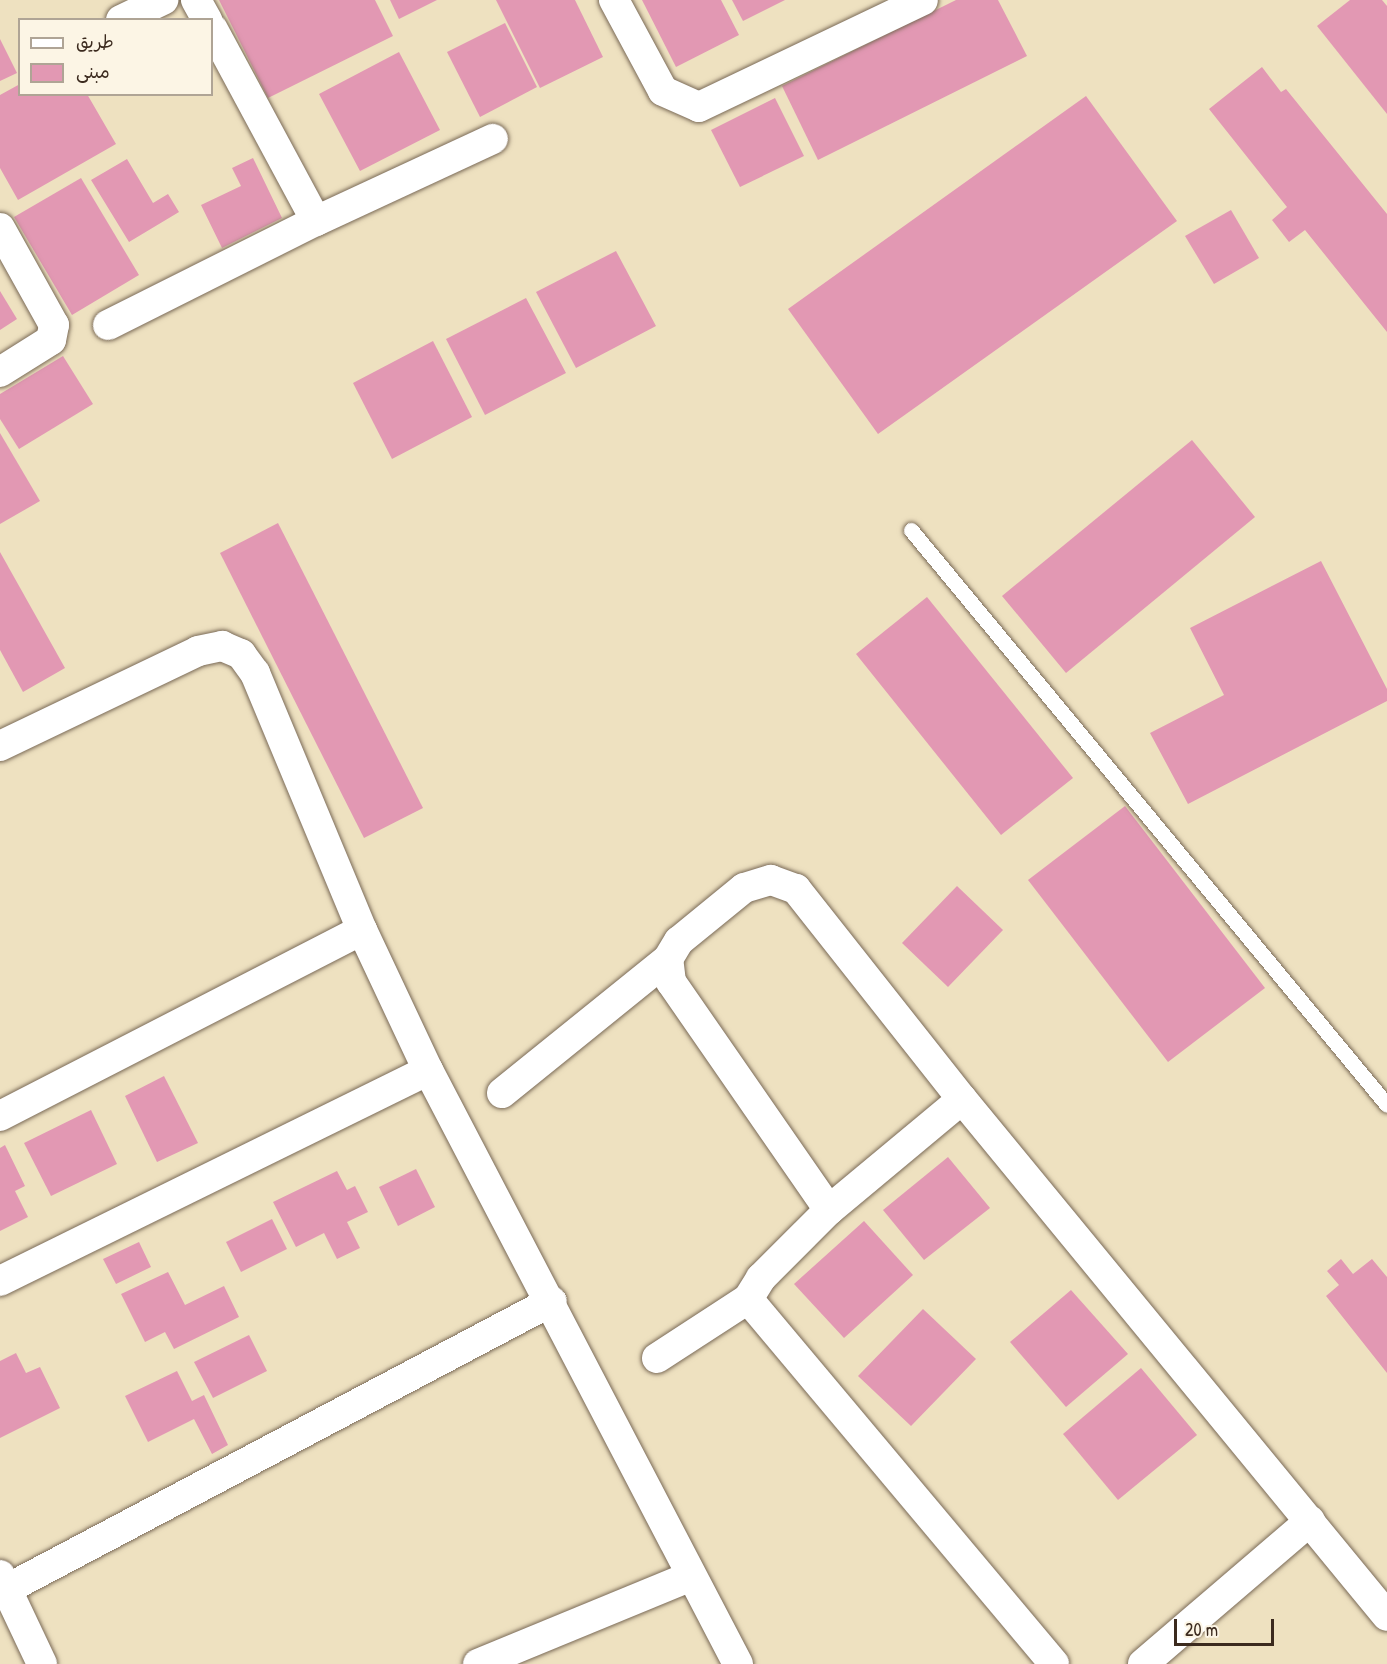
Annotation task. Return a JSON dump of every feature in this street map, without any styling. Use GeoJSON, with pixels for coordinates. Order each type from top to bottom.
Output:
{"type":"FeatureCollection","features":[{"type":"Feature","properties":{"kind":"street"},"geometry":{"type":"LineString","coordinates":[[125,18],[163,0]]}},
{"type":"Feature","properties":{"kind":"street"},"geometry":{"type":"LineString","coordinates":[[196,0],[206,18]]}},
{"type":"Feature","properties":{"kind":"street"},"geometry":{"type":"LineString","coordinates":[[614,0],[663,91],[699,107],[923,0]]}},
{"type":"Feature","properties":{"kind":"street"},"geometry":{"type":"LineString","coordinates":[[213,30],[316,221]]}},
{"type":"Feature","properties":{"kind":"street"},"geometry":{"type":"LineString","coordinates":[[108,325],[316,221],[493,139]]}},
{"type":"Feature","properties":{"kind":"street"},"geometry":{"type":"LineString","coordinates":[[0,228],[54,325],[51,340],[0,372]]}},
{"type":"Feature","properties":{"kind":"street"},"geometry":{"type":"LineString","coordinates":[[0,746],[198,651],[222,646],[241,654],[255,673],[362,930],[428,1070],[552,1301],[738,1664]]}},
{"type":"Feature","properties":{"kind":"street"},"geometry":{"type":"LineString","coordinates":[[502,1093],[668,959],[679,941],[744,888],[771,880],[796,889],[962,1099],[1387,1616]]}},
{"type":"Feature","properties":{"kind":"street"},"geometry":{"type":"LineString","coordinates":[[0,1116],[362,930]]}},
{"type":"Feature","properties":{"kind":"street"},"geometry":{"type":"LineString","coordinates":[[668,959],[671,982],[829,1209]]}},
{"type":"Feature","properties":{"kind":"street"},"geometry":{"type":"LineString","coordinates":[[0,1281],[428,1070]]}},
{"type":"Feature","properties":{"kind":"street"},"geometry":{"type":"LineString","coordinates":[[657,1358],[748,1299],[761,1278],[829,1209],[962,1099]]}},
{"type":"Feature","properties":{"kind":"street"},"geometry":{"type":"LineString","coordinates":[[748,1299],[1054,1664]]}},
{"type":"Feature","properties":{"kind":"street"},"geometry":{"type":"LineString","coordinates":[[42,1664],[3,1582],[552,1301]]}},
{"type":"Feature","properties":{"kind":"street"},"geometry":{"type":"LineString","coordinates":[[1143,1664],[1310,1521]]}},
{"type":"Feature","properties":{"kind":"street"},"geometry":{"type":"LineString","coordinates":[[478,1664],[691,1576]]}},
{"type":"Feature","properties":{"kind":"lane"},"geometry":{"type":"LineString","coordinates":[[911,530],[1387,1105]]}},
{"type":"Feature","properties":{"kind":"building"},"geometry":{"type":"Polygon","coordinates":[[[219,0],[375,0],[393,36],[268,98],[219,0]]]}},
{"type":"Feature","properties":{"kind":"building"},"geometry":{"type":"Polygon","coordinates":[[[390,0],[437,0],[399,19],[390,0]]]}},
{"type":"Feature","properties":{"kind":"building"},"geometry":{"type":"Polygon","coordinates":[[[496,0],[575,0],[603,57],[540,88],[496,0]]]}},
{"type":"Feature","properties":{"kind":"building"},"geometry":{"type":"Polygon","coordinates":[[[642,0],[721,0],[739,35],[676,67],[642,0]]]}},
{"type":"Feature","properties":{"kind":"building"},"geometry":{"type":"Polygon","coordinates":[[[732,0],[785,0],[743,21],[732,0]]]}},
{"type":"Feature","properties":{"kind":"building"},"geometry":{"type":"Polygon","coordinates":[[[956,0],[998,0],[1027,56],[818,160],[782,86],[956,0]]]}},
{"type":"Feature","properties":{"kind":"building"},"geometry":{"type":"Polygon","coordinates":[[[1350,0],[1382,0],[1387,6],[1387,114],[1317,26],[1350,0]]]}},
{"type":"Feature","properties":{"kind":"building"},"geometry":{"type":"Polygon","coordinates":[[[505,23],[537,87],[480,117],[447,52],[505,23]]]}},
{"type":"Feature","properties":{"kind":"building"},"geometry":{"type":"Polygon","coordinates":[[[0,39],[17,73],[0,81],[0,39]]]}},
{"type":"Feature","properties":{"kind":"building"},"geometry":{"type":"Polygon","coordinates":[[[399,52],[440,130],[360,171],[319,94],[399,52]]]}},
{"type":"Feature","properties":{"kind":"building"},"geometry":{"type":"Polygon","coordinates":[[[1262,67],[1281,92],[1286,89],[1387,214],[1387,332],[1305,230],[1289,242],[1272,220],[1287,207],[1209,109],[1262,67]]]}},
{"type":"Feature","properties":{"kind":"building"},"geometry":{"type":"Polygon","coordinates":[[[18,85],[18,96],[88,96],[116,144],[18,200],[0,168],[0,95],[18,85]]]}},
{"type":"Feature","properties":{"kind":"building"},"geometry":{"type":"Polygon","coordinates":[[[1086,96],[1177,221],[878,434],[788,309],[1086,96]]]}},
{"type":"Feature","properties":{"kind":"building"},"geometry":{"type":"Polygon","coordinates":[[[775,98],[804,156],[740,187],[711,130],[775,98]]]}},
{"type":"Feature","properties":{"kind":"building"},"geometry":{"type":"Polygon","coordinates":[[[253,158],[282,218],[222,248],[201,205],[241,186],[232,168],[253,158]]]}},
{"type":"Feature","properties":{"kind":"building"},"geometry":{"type":"Polygon","coordinates":[[[127,159],[153,203],[168,194],[179,212],[129,242],[91,180],[127,159]]]}},
{"type":"Feature","properties":{"kind":"building"},"geometry":{"type":"Polygon","coordinates":[[[81,178],[139,275],[72,315],[14,217],[81,178]]]}},
{"type":"Feature","properties":{"kind":"building"},"geometry":{"type":"Polygon","coordinates":[[[1231,210],[1259,258],[1214,284],[1185,236],[1231,210]]]}},
{"type":"Feature","properties":{"kind":"building"},"geometry":{"type":"Polygon","coordinates":[[[616,251],[656,326],[576,368],[536,292],[616,251]]]}},
{"type":"Feature","properties":{"kind":"building"},"geometry":{"type":"Polygon","coordinates":[[[0,291],[17,319],[0,330],[0,291]]]}},
{"type":"Feature","properties":{"kind":"building"},"geometry":{"type":"Polygon","coordinates":[[[526,298],[566,373],[485,415],[446,339],[526,298]]]}},
{"type":"Feature","properties":{"kind":"building"},"geometry":{"type":"Polygon","coordinates":[[[433,341],[472,417],[392,459],[353,383],[433,341]]]}},
{"type":"Feature","properties":{"kind":"building"},"geometry":{"type":"Polygon","coordinates":[[[63,356],[93,404],[19,449],[0,419],[0,394],[63,356]]]}},
{"type":"Feature","properties":{"kind":"building"},"geometry":{"type":"Polygon","coordinates":[[[0,433],[40,501],[0,524],[0,433]]]}},
{"type":"Feature","properties":{"kind":"building"},"geometry":{"type":"Polygon","coordinates":[[[1192,440],[1255,517],[1066,673],[1002,596],[1192,440]]]}},
{"type":"Feature","properties":{"kind":"building"},"geometry":{"type":"Polygon","coordinates":[[[278,523],[423,808],[364,838],[220,553],[278,523]]]}},
{"type":"Feature","properties":{"kind":"building"},"geometry":{"type":"Polygon","coordinates":[[[0,552],[65,668],[23,692],[0,650],[0,552]]]}},
{"type":"Feature","properties":{"kind":"building"},"geometry":{"type":"Polygon","coordinates":[[[1321,561],[1387,689],[1387,701],[1188,804],[1150,733],[1224,695],[1190,628],[1321,561]]]}},
{"type":"Feature","properties":{"kind":"building"},"geometry":{"type":"Polygon","coordinates":[[[927,597],[1073,778],[1001,835],[856,654],[927,597]]]}},
{"type":"Feature","properties":{"kind":"building"},"geometry":{"type":"Polygon","coordinates":[[[1125,806],[1265,988],[1168,1062],[1028,880],[1125,806]]]}},
{"type":"Feature","properties":{"kind":"building"},"geometry":{"type":"Polygon","coordinates":[[[957,886],[1003,930],[948,987],[902,943],[957,886]]]}},
{"type":"Feature","properties":{"kind":"building"},"geometry":{"type":"Polygon","coordinates":[[[164,1076],[198,1143],[157,1162],[125,1096],[164,1076]]]}},
{"type":"Feature","properties":{"kind":"building"},"geometry":{"type":"Polygon","coordinates":[[[91,1110],[117,1164],[51,1196],[24,1143],[91,1110]]]}},
{"type":"Feature","properties":{"kind":"building"},"geometry":{"type":"Polygon","coordinates":[[[5,1145],[25,1186],[15,1191],[28,1217],[0,1231],[0,1148],[5,1145]]]}},
{"type":"Feature","properties":{"kind":"building"},"geometry":{"type":"Polygon","coordinates":[[[948,1157],[990,1208],[924,1260],[883,1210],[948,1157]]]}},
{"type":"Feature","properties":{"kind":"building"},"geometry":{"type":"Polygon","coordinates":[[[416,1169],[435,1207],[398,1226],[379,1187],[416,1169]]]}},
{"type":"Feature","properties":{"kind":"building"},"geometry":{"type":"Polygon","coordinates":[[[337,1171],[347,1190],[355,1186],[368,1212],[347,1222],[360,1248],[337,1259],[324,1233],[296,1247],[273,1202],[337,1171]]]}},
{"type":"Feature","properties":{"kind":"building"},"geometry":{"type":"Polygon","coordinates":[[[272,1219],[287,1249],[241,1272],[226,1242],[272,1219]]]}},
{"type":"Feature","properties":{"kind":"building"},"geometry":{"type":"Polygon","coordinates":[[[864,1221],[913,1275],[844,1338],[794,1284],[864,1221]]]}},
{"type":"Feature","properties":{"kind":"building"},"geometry":{"type":"Polygon","coordinates":[[[139,1242],[151,1267],[116,1284],[103,1259],[139,1242]]]}},
{"type":"Feature","properties":{"kind":"building"},"geometry":{"type":"Polygon","coordinates":[[[1341,1259],[1353,1274],[1372,1259],[1387,1277],[1387,1373],[1326,1296],[1339,1285],[1327,1271],[1341,1259]]]}},
{"type":"Feature","properties":{"kind":"building"},"geometry":{"type":"Polygon","coordinates":[[[168,1272],[185,1305],[224,1286],[239,1317],[174,1349],[165,1332],[145,1342],[121,1294],[168,1272]]]}},
{"type":"Feature","properties":{"kind":"building"},"geometry":{"type":"Polygon","coordinates":[[[1071,1290],[1128,1354],[1066,1407],[1010,1342],[1071,1290]]]}},
{"type":"Feature","properties":{"kind":"building"},"geometry":{"type":"Polygon","coordinates":[[[923,1309],[976,1359],[911,1426],[858,1376],[923,1309]]]}},
{"type":"Feature","properties":{"kind":"building"},"geometry":{"type":"Polygon","coordinates":[[[249,1335],[267,1371],[213,1398],[194,1362],[249,1335]]]}},
{"type":"Feature","properties":{"kind":"building"},"geometry":{"type":"Polygon","coordinates":[[[16,1353],[26,1373],[40,1367],[60,1408],[0,1438],[0,1361],[16,1353]]]}},
{"type":"Feature","properties":{"kind":"building"},"geometry":{"type":"Polygon","coordinates":[[[1141,1368],[1197,1435],[1118,1500],[1063,1434],[1141,1368]]]}},
{"type":"Feature","properties":{"kind":"building"},"geometry":{"type":"Polygon","coordinates":[[[177,1371],[192,1401],[204,1395],[228,1445],[212,1454],[194,1419],[148,1442],[125,1396],[177,1371]]]}}]}
